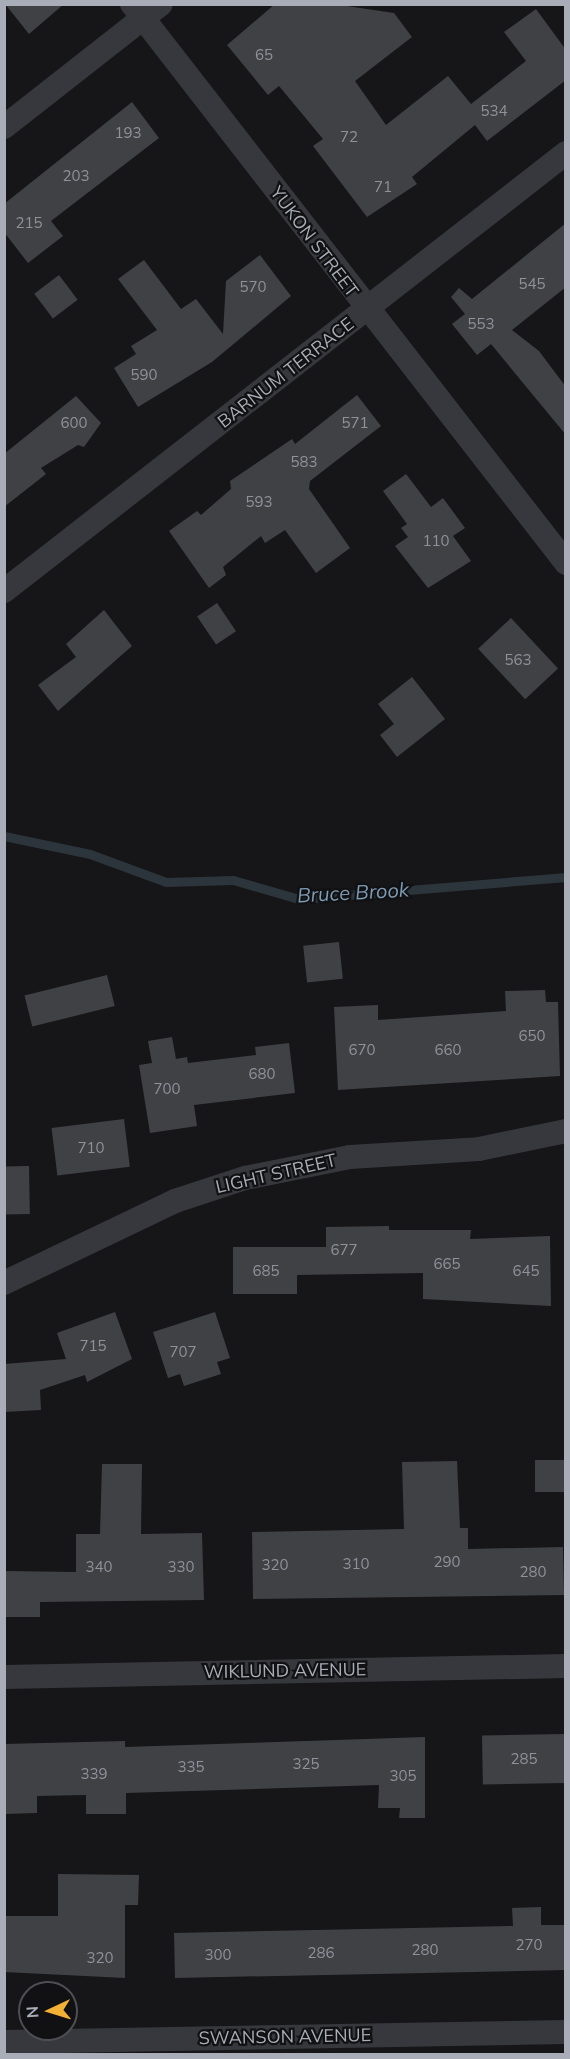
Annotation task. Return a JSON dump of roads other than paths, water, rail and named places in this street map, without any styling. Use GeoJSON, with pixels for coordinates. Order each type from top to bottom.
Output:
{"type":"FeatureCollection","features":[{"type":"Feature","properties":{"kind":"street"},"geometry":{"type":"LineString","coordinates":[[4,127],[145,9]]}},
{"type":"Feature","properties":{"kind":"street","name":"YUKON STREET"},"geometry":{"type":"LineString","coordinates":[[145,9],[367,311],[566,563]]}},
{"type":"Feature","properties":{"kind":"street","name":"BARNUM TERRACE"},"geometry":{"type":"LineString","coordinates":[[4,591],[367,311],[566,153]]}},
{"type":"Feature","properties":{"kind":"street","name":"LIGHT STREET"},"geometry":{"type":"LineString","coordinates":[[4,1282],[176,1201],[245,1178],[350,1157],[479,1149],[566,1131]]}},
{"type":"Feature","properties":{"kind":"street","name":"WIKLUND AVENUE"},"geometry":{"type":"LineString","coordinates":[[4,1677],[566,1666]]}},
{"type":"Feature","properties":{"kind":"street","name":"SWANSON AVENUE"},"geometry":{"type":"LineString","coordinates":[[4,2042],[566,2032]]}},
{"type":"Feature","properties":{"kind":"waterway","name":"Bruce Brook"},"geometry":{"type":"LineString","coordinates":[[4,836],[90,854],[166,882],[233,880],[299,899],[566,877]]}}]}
